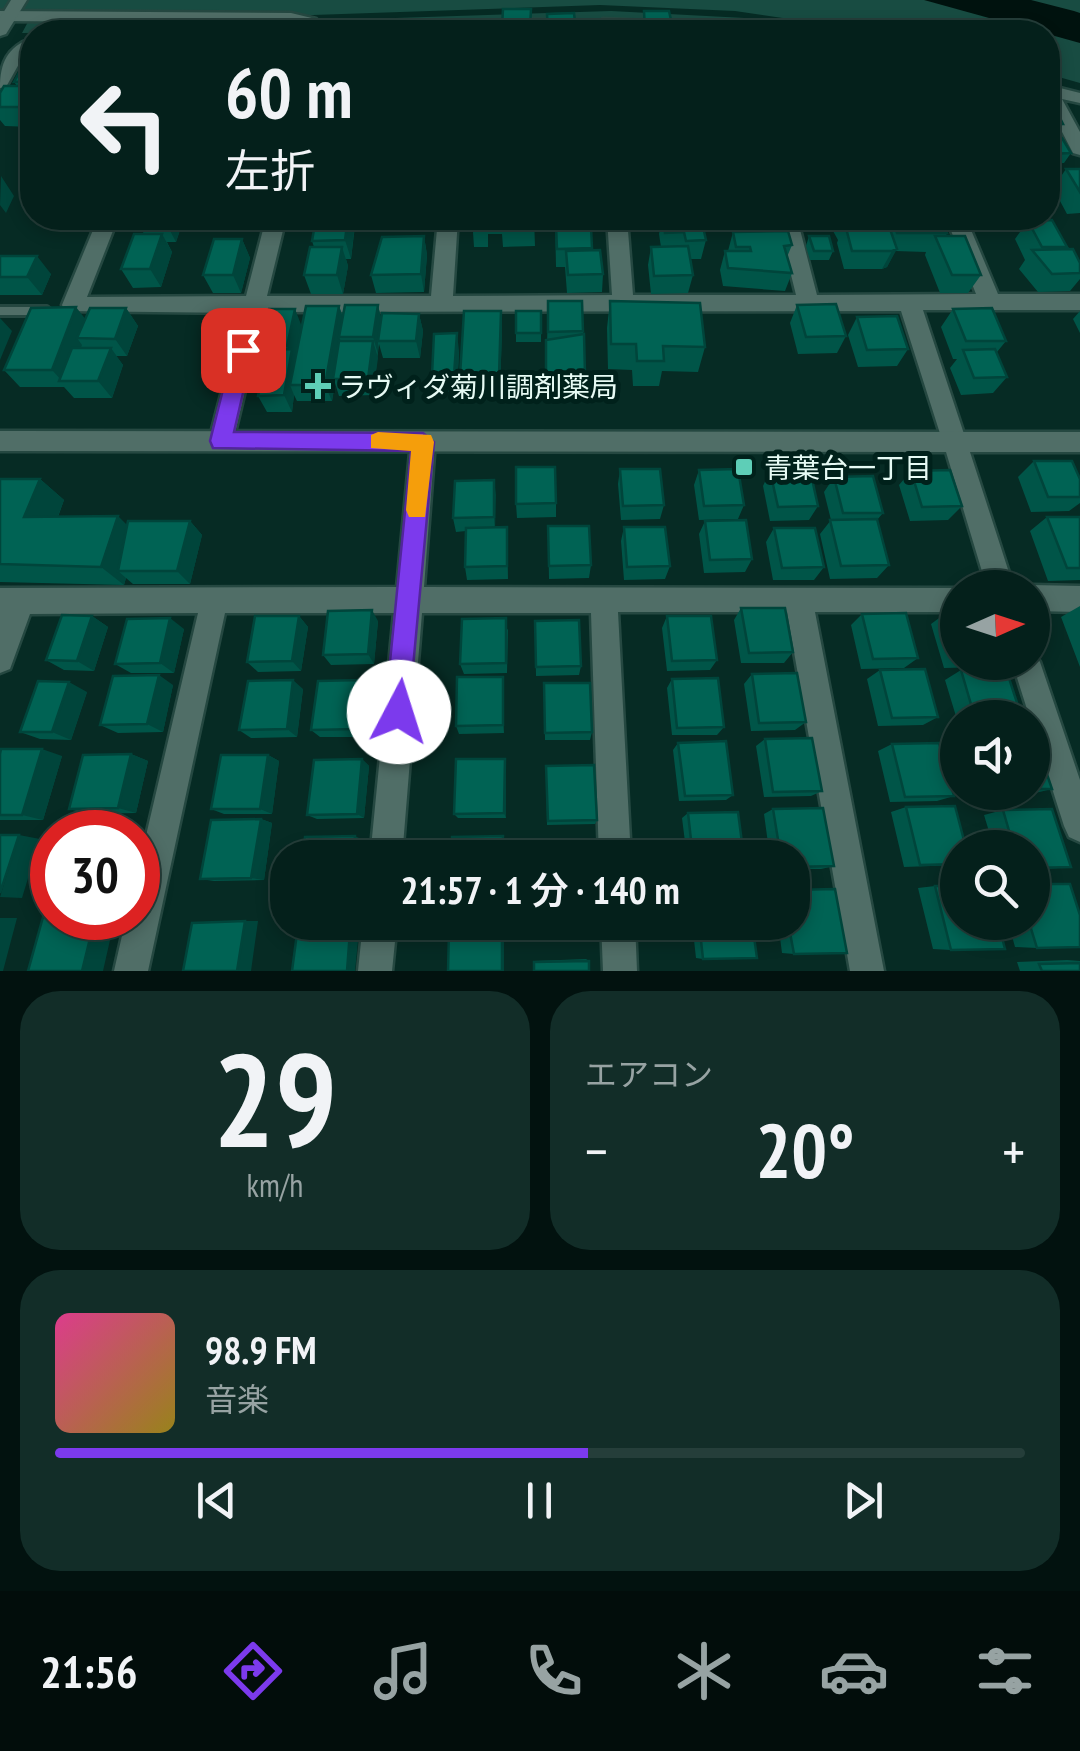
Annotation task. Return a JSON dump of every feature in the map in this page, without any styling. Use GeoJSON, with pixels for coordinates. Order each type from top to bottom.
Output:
{"type":"FeatureCollection","features":[{"type":"Feature","properties":{"kind":"street"},"geometry":{"type":"LineString","coordinates":[[8,15],[287,10]]}},
{"type":"Feature","properties":{"kind":"street"},"geometry":{"type":"LineString","coordinates":[[0,83],[20,51]]}},
{"type":"Feature","properties":{"kind":"street"},"geometry":{"type":"LineString","coordinates":[[1060,112],[1080,149]]}},
{"type":"Feature","properties":{"kind":"street"},"geometry":{"type":"LineString","coordinates":[[103,230],[74,305],[1080,302]]}},
{"type":"Feature","properties":{"kind":"street"},"geometry":{"type":"LineString","coordinates":[[220,441],[273,230]]}},
{"type":"Feature","properties":{"kind":"street"},"geometry":{"type":"LineString","coordinates":[[442,306],[447,230]]}},
{"type":"Feature","properties":{"kind":"street"},"geometry":{"type":"LineString","coordinates":[[618,230],[623,303]]}},
{"type":"Feature","properties":{"kind":"street"},"geometry":{"type":"LineString","coordinates":[[790,230],[808,302]]}},
{"type":"Feature","properties":{"kind":"street"},"geometry":{"type":"LineString","coordinates":[[961,230],[990,302]]}},
{"type":"Feature","properties":{"kind":"street"},"geometry":{"type":"LineString","coordinates":[[908,302],[995,570]]}},
{"type":"Feature","properties":{"kind":"street"},"geometry":{"type":"LineString","coordinates":[[0,442],[1080,442]]}},
{"type":"Feature","properties":{"kind":"street"},"geometry":{"type":"LineString","coordinates":[[388,840],[423,442]]}},
{"type":"Feature","properties":{"kind":"street"},"geometry":{"type":"LineString","coordinates":[[1050,598],[1080,599]]}},
{"type":"Feature","properties":{"kind":"street"},"geometry":{"type":"LineString","coordinates":[[0,659],[10,602],[940,599]]}},
{"type":"Feature","properties":{"kind":"street"},"geometry":{"type":"LineString","coordinates":[[799,601],[867,971]]}},
{"type":"Feature","properties":{"kind":"street"},"geometry":{"type":"LineString","coordinates":[[131,971],[214,602]]}},
{"type":"Feature","properties":{"kind":"street"},"geometry":{"type":"LineString","coordinates":[[604,602],[614,840]]}},
{"type":"Feature","properties":{"kind":"street"},"geometry":{"type":"LineString","coordinates":[[1032,680],[1080,826]]}},
{"type":"Feature","properties":{"kind":"street"},"geometry":{"type":"LineString","coordinates":[[375,971],[378,940]]}},
{"type":"Feature","properties":{"kind":"street"},"geometry":{"type":"LineString","coordinates":[[619,940],[620,971]]}},
{"type":"Feature","properties":{"kind":"lane"},"geometry":{"type":"LineString","coordinates":[[0,310],[50,310],[74,305]]}},
{"type":"Feature","properties":{"kind":"green space"},"geometry":{"type":"Polygon","coordinates":[[[0,0],[1080,0],[1080,83],[1060,77],[1060,20],[797,20],[735,11],[600,5],[313,15],[0,12],[0,0]]]}},
{"type":"Feature","properties":{"kind":"green space"},"geometry":{"type":"Polygon","coordinates":[[[611,11],[771,20],[598,19],[334,20],[611,11]]]}},
{"type":"Feature","properties":{"kind":"green space"},"geometry":{"type":"Polygon","coordinates":[[[264,19],[272,20],[29,20],[264,19]]]}},
{"type":"Feature","properties":{"kind":"shaded area"},"geometry":{"type":"Polygon","coordinates":[[[924,0],[1031,0],[1074,11],[1080,13],[1080,43],[1060,37],[1060,20],[997,20],[924,0]]]}},
{"type":"Feature","properties":{"kind":"building"},"geometry":{"type":"Polygon","coordinates":[[[503,9],[531,9],[530,20],[502,20],[503,9]]]}},
{"type":"Feature","properties":{"kind":"building"},"geometry":{"type":"Polygon","coordinates":[[[644,11],[669,11],[671,20],[644,20],[644,11]]]}},
{"type":"Feature","properties":{"kind":"building"},"geometry":{"type":"Polygon","coordinates":[[[574,13],[575,20],[547,20],[547,14],[574,13]]]}},
{"type":"Feature","properties":{"kind":"building"},"geometry":{"type":"Polygon","coordinates":[[[4,86],[20,86],[20,107],[0,107],[4,86]]]}},
{"type":"Feature","properties":{"kind":"building"},"geometry":{"type":"Polygon","coordinates":[[[1062,138],[1071,153],[1060,153],[1062,138]]]}},
{"type":"Feature","properties":{"kind":"building"},"geometry":{"type":"Polygon","coordinates":[[[1066,169],[1080,169],[1080,192],[1066,169]]]}},
{"type":"Feature","properties":{"kind":"building"},"geometry":{"type":"Polygon","coordinates":[[[314,230],[346,230],[345,240],[312,241],[314,230]]]}},
{"type":"Feature","properties":{"kind":"building"},"geometry":{"type":"Polygon","coordinates":[[[556,230],[591,230],[592,248],[557,249],[556,230]]]}},
{"type":"Feature","properties":{"kind":"building"},"geometry":{"type":"Polygon","coordinates":[[[665,230],[704,230],[706,240],[686,241],[684,232],[665,230]]]}},
{"type":"Feature","properties":{"kind":"building"},"geometry":{"type":"Polygon","coordinates":[[[847,230],[890,230],[897,249],[892,251],[852,251],[847,230]]]}},
{"type":"Feature","properties":{"kind":"building"},"geometry":{"type":"Polygon","coordinates":[[[896,230],[947,233],[897,233],[896,230]]]}},
{"type":"Feature","properties":{"kind":"building"},"geometry":{"type":"Polygon","coordinates":[[[1033,230],[1058,230],[1067,247],[1042,247],[1033,230]]]}},
{"type":"Feature","properties":{"kind":"building"},"geometry":{"type":"Polygon","coordinates":[[[788,231],[792,245],[784,246],[792,273],[728,268],[725,251],[751,251],[750,247],[736,247],[733,232],[788,231]]]}},
{"type":"Feature","properties":{"kind":"building"},"geometry":{"type":"Polygon","coordinates":[[[134,234],[162,234],[150,269],[121,269],[134,234]]]}},
{"type":"Feature","properties":{"kind":"building"},"geometry":{"type":"Polygon","coordinates":[[[424,236],[421,274],[371,275],[382,237],[424,236]]]}},
{"type":"Feature","properties":{"kind":"building"},"geometry":{"type":"Polygon","coordinates":[[[809,236],[829,236],[833,251],[814,251],[809,236]]]}},
{"type":"Feature","properties":{"kind":"building"},"geometry":{"type":"Polygon","coordinates":[[[935,236],[965,236],[981,275],[952,275],[935,236]]]}},
{"type":"Feature","properties":{"kind":"building"},"geometry":{"type":"Polygon","coordinates":[[[214,239],[242,239],[233,275],[203,275],[214,239]]]}},
{"type":"Feature","properties":{"kind":"building"},"geometry":{"type":"Polygon","coordinates":[[[688,246],[693,275],[654,276],[651,247],[688,246]]]}},
{"type":"Feature","properties":{"kind":"building"},"geometry":{"type":"Polygon","coordinates":[[[310,247],[342,247],[337,275],[304,275],[310,247]]]}},
{"type":"Feature","properties":{"kind":"building"},"geometry":{"type":"Polygon","coordinates":[[[1073,249],[1080,273],[1052,274],[1032,250],[1073,249]]]}},
{"type":"Feature","properties":{"kind":"building"},"geometry":{"type":"Polygon","coordinates":[[[600,250],[603,274],[568,275],[566,251],[600,250]]]}},
{"type":"Feature","properties":{"kind":"building"},"geometry":{"type":"Polygon","coordinates":[[[0,256],[37,256],[27,277],[0,277],[0,256]]]}},
{"type":"Feature","properties":{"kind":"building"},"geometry":{"type":"Polygon","coordinates":[[[548,301],[582,301],[583,331],[548,332],[548,301]]]}},
{"type":"Feature","properties":{"kind":"building"},"geometry":{"type":"Polygon","coordinates":[[[610,301],[700,303],[705,347],[663,346],[664,361],[637,361],[636,344],[611,344],[610,301]]]}},
{"type":"Feature","properties":{"kind":"building"},"geometry":{"type":"Polygon","coordinates":[[[836,304],[846,336],[806,337],[797,305],[836,304]]]}},
{"type":"Feature","properties":{"kind":"building"},"geometry":{"type":"Polygon","coordinates":[[[345,305],[378,305],[373,337],[339,337],[345,305]]]}},
{"type":"Feature","properties":{"kind":"building"},"geometry":{"type":"Polygon","coordinates":[[[306,306],[339,306],[325,385],[290,385],[306,306]]]}},
{"type":"Feature","properties":{"kind":"building"},"geometry":{"type":"Polygon","coordinates":[[[76,307],[52,370],[4,370],[31,308],[76,307]]]}},
{"type":"Feature","properties":{"kind":"building"},"geometry":{"type":"Polygon","coordinates":[[[90,308],[126,308],[115,339],[77,338],[90,308]]]}},
{"type":"Feature","properties":{"kind":"building"},"geometry":{"type":"Polygon","coordinates":[[[992,308],[1006,341],[966,341],[953,309],[992,308]]]}},
{"type":"Feature","properties":{"kind":"building"},"geometry":{"type":"Polygon","coordinates":[[[269,309],[295,309],[287,346],[260,346],[269,309]]]}},
{"type":"Feature","properties":{"kind":"building"},"geometry":{"type":"Polygon","coordinates":[[[464,311],[501,311],[499,376],[460,376],[464,311]]]}},
{"type":"Feature","properties":{"kind":"building"},"geometry":{"type":"Polygon","coordinates":[[[516,311],[541,311],[541,333],[516,333],[516,311]]]}},
{"type":"Feature","properties":{"kind":"building"},"geometry":{"type":"Polygon","coordinates":[[[382,313],[419,314],[416,341],[378,341],[382,313]]]}},
{"type":"Feature","properties":{"kind":"building"},"geometry":{"type":"Polygon","coordinates":[[[897,316],[908,349],[867,350],[857,317],[897,316]]]}},
{"type":"Feature","properties":{"kind":"building"},"geometry":{"type":"Polygon","coordinates":[[[457,333],[454,375],[432,375],[434,334],[457,333]]]}},
{"type":"Feature","properties":{"kind":"building"},"geometry":{"type":"Polygon","coordinates":[[[584,334],[585,374],[546,374],[546,340],[584,334]]]}},
{"type":"Feature","properties":{"kind":"building"},"geometry":{"type":"Polygon","coordinates":[[[339,341],[373,341],[368,379],[333,379],[339,341]]]}},
{"type":"Feature","properties":{"kind":"building"},"geometry":{"type":"Polygon","coordinates":[[[72,348],[111,348],[98,381],[59,381],[72,348]]]}},
{"type":"Feature","properties":{"kind":"building"},"geometry":{"type":"Polygon","coordinates":[[[292,349],[284,395],[258,396],[267,350],[292,349]]]}},
{"type":"Feature","properties":{"kind":"building"},"geometry":{"type":"Polygon","coordinates":[[[995,349],[1007,377],[974,378],[963,350],[995,349]]]}},
{"type":"Feature","properties":{"kind":"building"},"geometry":{"type":"Polygon","coordinates":[[[1034,461],[1072,461],[1080,479],[1080,497],[1048,497],[1034,461]]]}},
{"type":"Feature","properties":{"kind":"building"},"geometry":{"type":"Polygon","coordinates":[[[516,467],[555,467],[556,503],[516,504],[516,467]]]}},
{"type":"Feature","properties":{"kind":"building"},"geometry":{"type":"Polygon","coordinates":[[[620,469],[660,469],[664,505],[623,506],[620,469]]]}},
{"type":"Feature","properties":{"kind":"building"},"geometry":{"type":"Polygon","coordinates":[[[738,469],[744,505],[704,506],[699,470],[738,469]]]}},
{"type":"Feature","properties":{"kind":"building"},"geometry":{"type":"Polygon","coordinates":[[[810,470],[818,506],[778,507],[770,471],[810,470]]]}},
{"type":"Feature","properties":{"kind":"building"},"geometry":{"type":"Polygon","coordinates":[[[950,470],[962,506],[922,507],[911,471],[950,470]]]}},
{"type":"Feature","properties":{"kind":"building"},"geometry":{"type":"Polygon","coordinates":[[[873,476],[883,513],[843,513],[834,477],[873,476]]]}},
{"type":"Feature","properties":{"kind":"building"},"geometry":{"type":"Polygon","coordinates":[[[0,479],[40,479],[24,517],[118,516],[101,567],[0,564],[0,479]]]}},
{"type":"Feature","properties":{"kind":"building"},"geometry":{"type":"Polygon","coordinates":[[[494,480],[494,517],[453,518],[455,481],[494,480]]]}},
{"type":"Feature","properties":{"kind":"building"},"geometry":{"type":"Polygon","coordinates":[[[1047,517],[1080,517],[1080,568],[1067,568],[1047,517]]]}},
{"type":"Feature","properties":{"kind":"building"},"geometry":{"type":"Polygon","coordinates":[[[877,519],[889,565],[841,566],[830,520],[877,519]]]}},
{"type":"Feature","properties":{"kind":"building"},"geometry":{"type":"Polygon","coordinates":[[[746,520],[752,559],[710,560],[705,521],[746,520]]]}},
{"type":"Feature","properties":{"kind":"building"},"geometry":{"type":"Polygon","coordinates":[[[128,521],[190,521],[177,571],[118,571],[128,521]]]}},
{"type":"Feature","properties":{"kind":"building"},"geometry":{"type":"Polygon","coordinates":[[[548,526],[589,526],[591,565],[549,566],[548,526]]]}},
{"type":"Feature","properties":{"kind":"building"},"geometry":{"type":"Polygon","coordinates":[[[507,527],[507,566],[465,567],[466,528],[507,527]]]}},
{"type":"Feature","properties":{"kind":"building"},"geometry":{"type":"Polygon","coordinates":[[[624,527],[665,527],[670,566],[627,567],[624,527]]]}},
{"type":"Feature","properties":{"kind":"building"},"geometry":{"type":"Polygon","coordinates":[[[774,528],[815,528],[824,567],[782,568],[774,528]]]}},
{"type":"Feature","properties":{"kind":"building"},"geometry":{"type":"Polygon","coordinates":[[[741,608],[785,608],[793,652],[749,653],[741,608]]]}},
{"type":"Feature","properties":{"kind":"building"},"geometry":{"type":"Polygon","coordinates":[[[372,610],[368,654],[323,655],[328,611],[372,610]]]}},
{"type":"Feature","properties":{"kind":"building"},"geometry":{"type":"Polygon","coordinates":[[[906,613],[918,658],[873,659],[862,614],[906,613]]]}},
{"type":"Feature","properties":{"kind":"building"},"geometry":{"type":"Polygon","coordinates":[[[62,615],[92,616],[77,661],[46,660],[62,615]]]}},
{"type":"Feature","properties":{"kind":"building"},"geometry":{"type":"Polygon","coordinates":[[[255,616],[299,616],[292,661],[247,662],[255,616]]]}},
{"type":"Feature","properties":{"kind":"building"},"geometry":{"type":"Polygon","coordinates":[[[667,616],[711,616],[717,660],[672,661],[667,616]]]}},
{"type":"Feature","properties":{"kind":"building"},"geometry":{"type":"Polygon","coordinates":[[[170,618],[160,663],[115,664],[127,619],[170,618]]]}},
{"type":"Feature","properties":{"kind":"building"},"geometry":{"type":"Polygon","coordinates":[[[506,618],[506,663],[460,664],[462,619],[506,618]]]}},
{"type":"Feature","properties":{"kind":"building"},"geometry":{"type":"Polygon","coordinates":[[[579,620],[581,666],[536,667],[535,621],[579,620]]]}},
{"type":"Feature","properties":{"kind":"building"},"geometry":{"type":"Polygon","coordinates":[[[925,669],[938,717],[892,718],[880,670],[925,669]]]}},
{"type":"Feature","properties":{"kind":"building"},"geometry":{"type":"Polygon","coordinates":[[[797,673],[806,722],[759,723],[752,674],[797,673]]]}},
{"type":"Feature","properties":{"kind":"building"},"geometry":{"type":"Polygon","coordinates":[[[159,675],[147,724],[100,725],[113,676],[159,675]]]}},
{"type":"Feature","properties":{"kind":"building"},"geometry":{"type":"Polygon","coordinates":[[[457,677],[503,677],[503,725],[456,726],[457,677]]]}},
{"type":"Feature","properties":{"kind":"building"},"geometry":{"type":"Polygon","coordinates":[[[718,678],[724,727],[677,728],[672,679],[718,678]]]}},
{"type":"Feature","properties":{"kind":"building"},"geometry":{"type":"Polygon","coordinates":[[[293,680],[287,729],[239,730],[248,681],[293,680]]]}},
{"type":"Feature","properties":{"kind":"building"},"geometry":{"type":"Polygon","coordinates":[[[363,680],[358,729],[311,730],[318,681],[363,680]]]}},
{"type":"Feature","properties":{"kind":"building"},"geometry":{"type":"Polygon","coordinates":[[[964,680],[1010,680],[1016,700],[970,700],[964,680]]]}},
{"type":"Feature","properties":{"kind":"building"},"geometry":{"type":"Polygon","coordinates":[[[38,681],[69,682],[52,732],[20,732],[38,681]]]}},
{"type":"Feature","properties":{"kind":"building"},"geometry":{"type":"Polygon","coordinates":[[[544,683],[590,683],[592,732],[545,733],[544,683]]]}},
{"type":"Feature","properties":{"kind":"building"},"geometry":{"type":"Polygon","coordinates":[[[812,738],[822,791],[773,792],[765,739],[812,738]]]}},
{"type":"Feature","properties":{"kind":"building"},"geometry":{"type":"Polygon","coordinates":[[[726,741],[733,795],[685,796],[678,743],[726,741]]]}},
{"type":"Feature","properties":{"kind":"building"},"geometry":{"type":"Polygon","coordinates":[[[939,743],[940,796],[905,797],[892,744],[939,743]]]}},
{"type":"Feature","properties":{"kind":"building"},"geometry":{"type":"Polygon","coordinates":[[[1,749],[42,749],[22,815],[0,815],[1,749]]]}},
{"type":"Feature","properties":{"kind":"building"},"geometry":{"type":"Polygon","coordinates":[[[131,754],[118,808],[69,809],[83,755],[131,754]]]}},
{"type":"Feature","properties":{"kind":"building"},"geometry":{"type":"Polygon","coordinates":[[[221,755],[268,755],[260,809],[211,809],[221,755]]]}},
{"type":"Feature","properties":{"kind":"building"},"geometry":{"type":"Polygon","coordinates":[[[362,759],[357,814],[307,815],[314,760],[362,759]]]}},
{"type":"Feature","properties":{"kind":"building"},"geometry":{"type":"Polygon","coordinates":[[[456,759],[505,759],[504,813],[454,814],[456,759]]]}},
{"type":"Feature","properties":{"kind":"building"},"geometry":{"type":"Polygon","coordinates":[[[594,765],[597,820],[548,821],[546,766],[594,765]]]}},
{"type":"Feature","properties":{"kind":"building"},"geometry":{"type":"Polygon","coordinates":[[[906,807],[956,810],[961,830],[940,830],[940,864],[920,865],[906,807]]]}},
{"type":"Feature","properties":{"kind":"building"},"geometry":{"type":"Polygon","coordinates":[[[823,808],[834,866],[810,867],[810,840],[778,840],[773,809],[823,808]]]}},
{"type":"Feature","properties":{"kind":"building"},"geometry":{"type":"Polygon","coordinates":[[[1050,809],[1071,867],[1050,868],[1050,830],[1009,830],[1003,810],[1050,809]]]}},
{"type":"Feature","properties":{"kind":"building"},"geometry":{"type":"Polygon","coordinates":[[[738,812],[742,840],[691,840],[688,813],[738,812]]]}},
{"type":"Feature","properties":{"kind":"building"},"geometry":{"type":"Polygon","coordinates":[[[261,819],[251,878],[200,879],[211,820],[261,819]]]}},
{"type":"Feature","properties":{"kind":"building"},"geometry":{"type":"Polygon","coordinates":[[[0,835],[19,835],[0,893],[0,835]]]}},
{"type":"Feature","properties":{"kind":"building"},"geometry":{"type":"Polygon","coordinates":[[[355,836],[355,840],[305,840],[355,836]]]}},
{"type":"Feature","properties":{"kind":"building"},"geometry":{"type":"Polygon","coordinates":[[[503,836],[503,840],[452,837],[503,836]]]}},
{"type":"Feature","properties":{"kind":"building"},"geometry":{"type":"Polygon","coordinates":[[[1050,884],[1070,884],[1080,915],[1080,947],[1037,948],[1035,940],[1050,940],[1050,884]]]}},
{"type":"Feature","properties":{"kind":"building"},"geometry":{"type":"Polygon","coordinates":[[[835,889],[847,953],[794,954],[791,940],[810,940],[810,890],[835,889]]]}},
{"type":"Feature","properties":{"kind":"building"},"geometry":{"type":"Polygon","coordinates":[[[245,921],[237,971],[183,971],[192,923],[245,921]]]}},
{"type":"Feature","properties":{"kind":"building"},"geometry":{"type":"Polygon","coordinates":[[[37,940],[90,940],[82,971],[28,971],[37,940]]]}},
{"type":"Feature","properties":{"kind":"building"},"geometry":{"type":"Polygon","coordinates":[[[296,940],[349,940],[347,971],[292,971],[296,940]]]}},
{"type":"Feature","properties":{"kind":"building"},"geometry":{"type":"Polygon","coordinates":[[[449,940],[502,940],[502,971],[448,971],[449,940]]]}},
{"type":"Feature","properties":{"kind":"building"},"geometry":{"type":"Polygon","coordinates":[[[701,940],[754,940],[757,958],[703,959],[701,940]]]}},
{"type":"Feature","properties":{"kind":"building"},"geometry":{"type":"Polygon","coordinates":[[[948,940],[1003,940],[1005,949],[951,950],[948,940]]]}},
{"type":"Feature","properties":{"kind":"building"},"geometry":{"type":"Polygon","coordinates":[[[589,961],[589,971],[534,971],[534,962],[589,961]]]}},
{"type":"Feature","properties":{"kind":"building"},"geometry":{"type":"Polygon","coordinates":[[[1080,963],[1080,971],[1042,971],[1039,964],[1080,963]]]}},
{"type":"Feature","properties":{"kind":"slow traffic"},"geometry":{"type":"LineString","coordinates":[[378,441],[423,442],[417,510]]}},
{"type":"Feature","properties":{"kind":"place","name":"ラヴィダ菊川調剤薬局"},"geometry":{"type":"Point","coordinates":[318,386]}},
{"type":"Feature","properties":{"kind":"place","name":"青葉台一丁目"},"geometry":{"type":"Point","coordinates":[744,467]}},
{"type":"Feature","properties":{"kind":"route"},"geometry":{"type":"LineString","coordinates":[[243,350],[220,441],[423,442],[399,712]]}}]}
